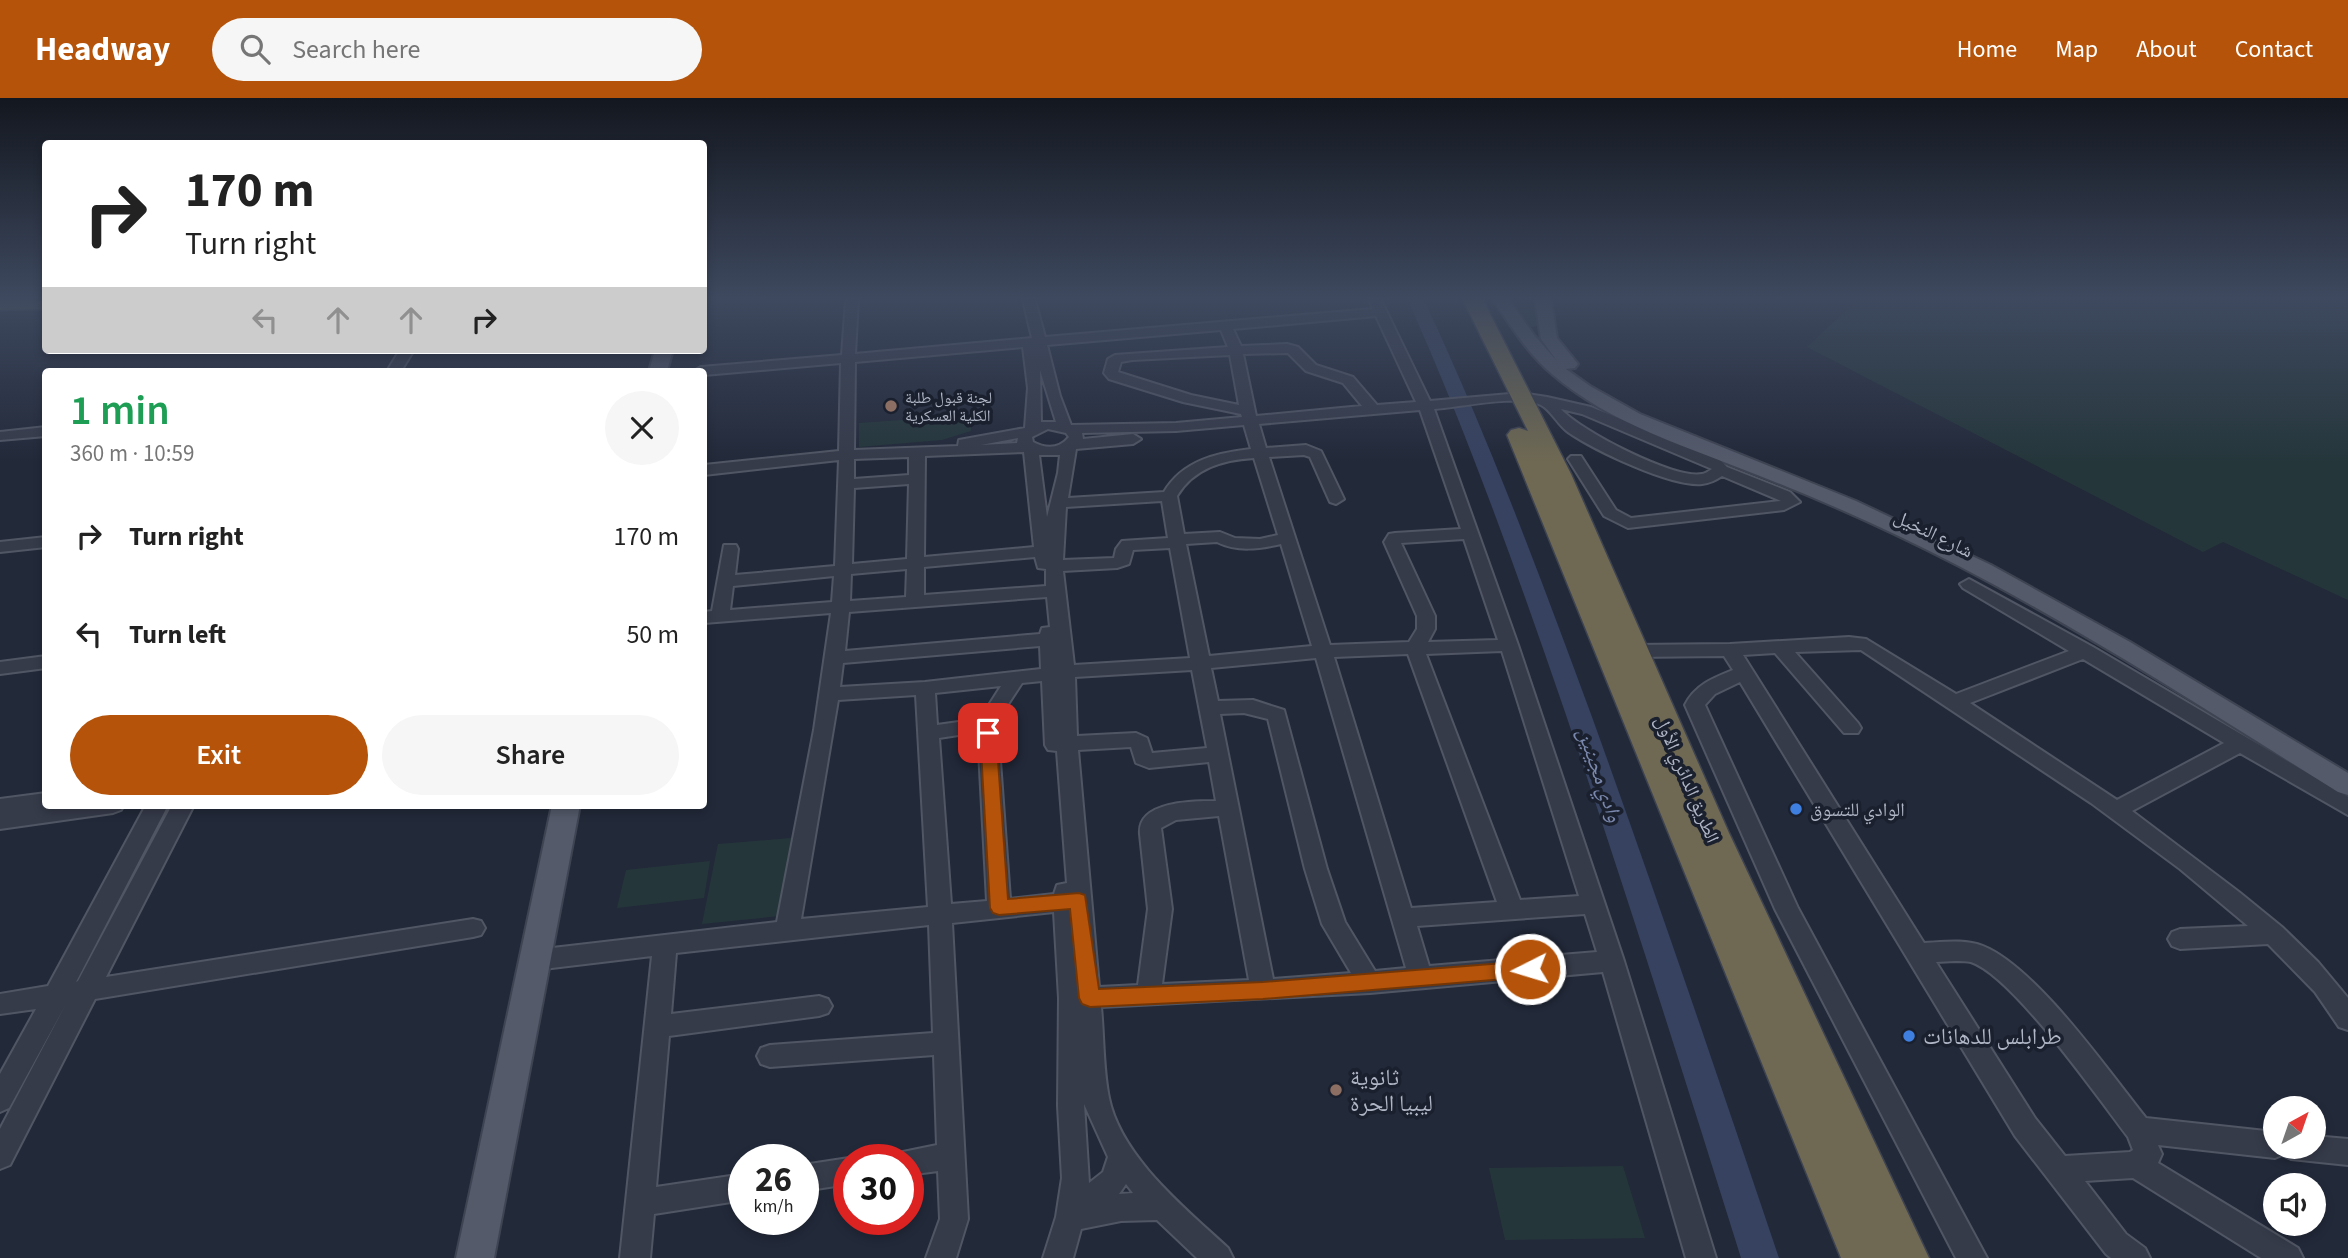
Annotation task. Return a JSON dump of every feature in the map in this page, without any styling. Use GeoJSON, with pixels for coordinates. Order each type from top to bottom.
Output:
{"type":"FeatureCollection","features":[{"type":"Feature","properties":{"kind":"highway","name":"الطريق الدائري الأول"},"geometry":{"type":"LineString","coordinates":[[1485,354],[1583,527],[1633,651],[1745,909],[1906,1258]]}},
{"type":"Feature","properties":{"kind":"highway","name":"الطريق الدائري الأول"},"geometry":{"type":"LineString","coordinates":[[1503,354],[1513,401],[1864,1258]]}},
{"type":"Feature","properties":{"kind":"main road"},"geometry":{"type":"LineString","coordinates":[[1541,354],[1562,373],[1601,400],[1649,424],[1848,505],[1983,570],[2088,628],[2348,785]]}},
{"type":"Feature","properties":{"kind":"main road","name":"شارع النخيل"},"geometry":{"type":"LineString","coordinates":[[1560,354],[1587,379],[1616,397],[1674,425],[1885,510],[1990,560],[2100,621],[2348,767]]}},
{"type":"Feature","properties":{"kind":"main road"},"geometry":{"type":"LineString","coordinates":[[475,1258],[565,809]]}},
{"type":"Feature","properties":{"kind":"street"},"geometry":{"type":"LineString","coordinates":[[707,370],[879,354]]}},
{"type":"Feature","properties":{"kind":"street"},"geometry":{"type":"LineString","coordinates":[[1035,354],[1030,439],[1048,558],[1080,998],[1096,1099],[1102,1121],[1122,1157],[1163,1206],[1218,1258]]}},
{"type":"Feature","properties":{"kind":"street"},"geometry":{"type":"LineString","coordinates":[[1040,354],[1069,442],[1048,558]]}},
{"type":"Feature","properties":{"kind":"street"},"geometry":{"type":"LineString","coordinates":[[1176,354],[1115,359],[1111,373],[1250,420]]}},
{"type":"Feature","properties":{"kind":"street"},"geometry":{"type":"LineString","coordinates":[[1237,354],[1250,420],[1323,651],[1421,979]]}},
{"type":"Feature","properties":{"kind":"street"},"geometry":{"type":"LineString","coordinates":[[1297,354],[1311,368],[1348,380],[1373,410]]}},
{"type":"Feature","properties":{"kind":"street"},"geometry":{"type":"LineString","coordinates":[[1403,354],[1431,407],[1469,534],[1509,645],[1612,961],[1701,1258]]}},
{"type":"Feature","properties":{"kind":"street"},"geometry":{"type":"LineString","coordinates":[[787,930],[830,694],[840,608],[847,357]]}},
{"type":"Feature","properties":{"kind":"street"},"geometry":{"type":"LineString","coordinates":[[1513,401],[1561,420],[1606,446],[1686,478],[1701,480],[1721,470]]}},
{"type":"Feature","properties":{"kind":"street"},"geometry":{"type":"LineString","coordinates":[[978,450],[1030,439],[1048,425],[1080,452],[1105,443],[1250,420],[1513,401],[1586,410],[1718,465],[1721,470],[1784,495],[1792,502],[1628,523],[1610,513],[1576,459]]}},
{"type":"Feature","properties":{"kind":"street"},"geometry":{"type":"LineString","coordinates":[[936,449],[989,436],[1017,424],[1034,404]]}},
{"type":"Feature","properties":{"kind":"street"},"geometry":{"type":"LineString","coordinates":[[989,436],[1030,439],[1053,452],[1069,442],[1176,427],[1431,407]]}},
{"type":"Feature","properties":{"kind":"street"},"geometry":{"type":"LineString","coordinates":[[1561,420],[1586,410]]}},
{"type":"Feature","properties":{"kind":"street"},"geometry":{"type":"LineString","coordinates":[[0,436],[42,431]]}},
{"type":"Feature","properties":{"kind":"street"},"geometry":{"type":"LineString","coordinates":[[707,470],[845,455],[936,449],[978,450],[1009,457],[1022,463],[1034,474]]}},
{"type":"Feature","properties":{"kind":"street"},"geometry":{"type":"LineString","coordinates":[[915,601],[917,450]]}},
{"type":"Feature","properties":{"kind":"street"},"geometry":{"type":"LineString","coordinates":[[1263,990],[1169,496],[1174,483],[1203,463],[1261,454],[1313,452],[1336,499]]}},
{"type":"Feature","properties":{"kind":"street"},"geometry":{"type":"LineString","coordinates":[[845,484],[918,479]]}},
{"type":"Feature","properties":{"kind":"street"},"geometry":{"type":"LineString","coordinates":[[1059,503],[1169,496]]}},
{"type":"Feature","properties":{"kind":"street"},"geometry":{"type":"LineString","coordinates":[[1415,648],[1426,629],[1426,616],[1393,539],[1469,534]]}},
{"type":"Feature","properties":{"kind":"street"},"geometry":{"type":"LineString","coordinates":[[726,581],[916,562],[1048,558],[1117,563],[1124,561],[1124,549],[1128,545],[1220,537],[1232,543],[1260,544],[1286,538]]}},
{"type":"Feature","properties":{"kind":"street"},"geometry":{"type":"LineString","coordinates":[[0,547],[42,542]]}},
{"type":"Feature","properties":{"kind":"street"},"geometry":{"type":"LineString","coordinates":[[730,549],[726,581],[712,617],[1051,591]]}},
{"type":"Feature","properties":{"kind":"street"},"geometry":{"type":"LineString","coordinates":[[1969,584],[2348,807]]}},
{"type":"Feature","properties":{"kind":"street"},"geometry":{"type":"LineString","coordinates":[[1051,591],[1050,639],[1067,744],[1072,901]]}},
{"type":"Feature","properties":{"kind":"street"},"geometry":{"type":"LineString","coordinates":[[833,658],[1050,639]]}},
{"type":"Feature","properties":{"kind":"street"},"geometry":{"type":"LineString","coordinates":[[1633,651],[1730,650],[1849,643],[1866,645],[2117,810],[2189,863],[2339,991],[2348,1020]]}},
{"type":"Feature","properties":{"kind":"street"},"geometry":{"type":"LineString","coordinates":[[830,694],[925,688],[1323,651],[1509,645]]}},
{"type":"Feature","properties":{"kind":"street"},"geometry":{"type":"LineString","coordinates":[[1415,648],[1512,910]]}},
{"type":"Feature","properties":{"kind":"street"},"geometry":{"type":"LineString","coordinates":[[1781,648],[1852,728]]}},
{"type":"Feature","properties":{"kind":"street"},"geometry":{"type":"LineString","coordinates":[[1730,650],[2025,1127],[2116,1244],[2134,1258]]}},
{"type":"Feature","properties":{"kind":"street"},"geometry":{"type":"LineString","coordinates":[[1955,702],[2087,651]]}},
{"type":"Feature","properties":{"kind":"street"},"geometry":{"type":"LineString","coordinates":[[0,668],[42,663]]}},
{"type":"Feature","properties":{"kind":"street"},"geometry":{"type":"LineString","coordinates":[[1743,673],[1710,689],[1697,698],[1695,705],[1787,909],[1972,1258]]}},
{"type":"Feature","properties":{"kind":"street"},"geometry":{"type":"LineString","coordinates":[[999,908],[989,724],[991,715],[1016,678]]}},
{"type":"Feature","properties":{"kind":"street"},"geometry":{"type":"LineString","coordinates":[[925,688],[940,913],[954,1219],[941,1258]]}},
{"type":"Feature","properties":{"kind":"street"},"geometry":{"type":"LineString","coordinates":[[1209,708],[1257,706],[1267,708],[1277,715],[1316,869],[1334,925],[1370,983]]}},
{"type":"Feature","properties":{"kind":"street"},"geometry":{"type":"LineString","coordinates":[[928,733],[989,724]]}},
{"type":"Feature","properties":{"kind":"street"},"geometry":{"type":"LineString","coordinates":[[1067,744],[1136,740],[1140,743],[1143,758],[1149,761],[1216,754]]}},
{"type":"Feature","properties":{"kind":"street"},"geometry":{"type":"LineString","coordinates":[[2117,810],[2241,743]]}},
{"type":"Feature","properties":{"kind":"street"},"geometry":{"type":"LineString","coordinates":[[0,807],[42,802]]}},
{"type":"Feature","properties":{"kind":"street"},"geometry":{"type":"LineString","coordinates":[[1148,995],[1158,939],[1160,894],[1151,848],[1150,825],[1158,816],[1227,808]]}},
{"type":"Feature","properties":{"kind":"street"},"geometry":{"type":"LineString","coordinates":[[0,821],[85,809]]}},
{"type":"Feature","properties":{"kind":"street"},"geometry":{"type":"LineString","coordinates":[[0,1156],[9,1105],[56,995],[155,809]]}},
{"type":"Feature","properties":{"kind":"street"},"geometry":{"type":"LineString","coordinates":[[9,1105],[86,989],[181,809]]}},
{"type":"Feature","properties":{"kind":"street"},"geometry":{"type":"LineString","coordinates":[[536,960],[940,913],[1072,901]]}},
{"type":"Feature","properties":{"kind":"street"},"geometry":{"type":"LineString","coordinates":[[1403,918],[1593,904]]}},
{"type":"Feature","properties":{"kind":"street"},"geometry":{"type":"LineString","coordinates":[[0,1004],[473,928]]}},
{"type":"Feature","properties":{"kind":"street"},"geometry":{"type":"LineString","coordinates":[[2180,939],[2274,934]]}},
{"type":"Feature","properties":{"kind":"street"},"geometry":{"type":"LineString","coordinates":[[635,1258],[665,946]]}},
{"type":"Feature","properties":{"kind":"street"},"geometry":{"type":"LineString","coordinates":[[1919,953],[1956,951],[1980,955],[2029,994],[2139,1130],[2148,1154],[2136,1165]]}},
{"type":"Feature","properties":{"kind":"street"},"geometry":{"type":"LineString","coordinates":[[1080,998],[1370,983],[1612,961]]}},
{"type":"Feature","properties":{"kind":"street"},"geometry":{"type":"LineString","coordinates":[[1058,1258],[1070,1217],[1076,1178],[1071,1106],[1080,998]]}},
{"type":"Feature","properties":{"kind":"street"},"geometry":{"type":"LineString","coordinates":[[656,1027],[819,1006]]}},
{"type":"Feature","properties":{"kind":"street"},"geometry":{"type":"LineString","coordinates":[[770,1056],[946,1043]]}},
{"type":"Feature","properties":{"kind":"street"},"geometry":{"type":"LineString","coordinates":[[2139,1130],[2263,1143]]}},
{"type":"Feature","properties":{"kind":"street"},"geometry":{"type":"LineString","coordinates":[[2326,1150],[2348,1152]]}},
{"type":"Feature","properties":{"kind":"street"},"geometry":{"type":"LineString","coordinates":[[924,1160],[951,1156]]}},
{"type":"Feature","properties":{"kind":"street"},"geometry":{"type":"LineString","coordinates":[[1070,1217],[1114,1180],[1122,1157]]}},
{"type":"Feature","properties":{"kind":"street"},"geometry":{"type":"LineString","coordinates":[[2058,1171],[2136,1165],[2288,1258]]}},
{"type":"Feature","properties":{"kind":"street"},"geometry":{"type":"LineString","coordinates":[[639,1203],[728,1189]]}},
{"type":"Feature","properties":{"kind":"street"},"geometry":{"type":"LineString","coordinates":[[1070,1217],[1121,1207],[1163,1206]]}},
{"type":"Feature","properties":{"kind":"shaded area"},"geometry":{"type":"Polygon","coordinates":[[[1821,354],[2348,354],[2348,600],[2223,542],[2203,552],[1821,354]]]}},
{"type":"Feature","properties":{"kind":"shaded area"},"geometry":{"type":"Polygon","coordinates":[[[971,415],[971,431],[942,440],[859,447],[859,423],[971,415]]]}},
{"type":"Feature","properties":{"kind":"shaded area"},"geometry":{"type":"Polygon","coordinates":[[[791,838],[780,916],[702,924],[718,844],[791,838]]]}},
{"type":"Feature","properties":{"kind":"shaded area"},"geometry":{"type":"Polygon","coordinates":[[[710,861],[704,898],[617,908],[626,870],[710,861]]]}},
{"type":"Feature","properties":{"kind":"shaded area"},"geometry":{"type":"Polygon","coordinates":[[[1623,1166],[1645,1238],[1505,1240],[1489,1168],[1623,1166]]]}},
{"type":"Feature","properties":{"kind":"waterway","name":"وادي مجينين"},"geometry":{"type":"LineString","coordinates":[[1440,354],[1480,448],[1537,598],[1645,909],[1760,1258]]}},
{"type":"Feature","properties":{"kind":"place","name":"لجنة قبول طلبة الكلية العسكرية"},"geometry":{"type":"Point","coordinates":[891,406]}},
{"type":"Feature","properties":{"kind":"place","name":"الوادي للتسوق"},"geometry":{"type":"Point","coordinates":[1796,809]}},
{"type":"Feature","properties":{"kind":"place","name":"طرابلس للدهانات"},"geometry":{"type":"Point","coordinates":[1909,1036]}},
{"type":"Feature","properties":{"kind":"place","name":"ثانوية ليبيا الحرة"},"geometry":{"type":"Point","coordinates":[1336,1090]}},
{"type":"Feature","properties":{"kind":"route"},"geometry":{"type":"LineString","coordinates":[[988,733],[999,908],[1079,901],[1090,998],[1263,990],[1530,969]]}}]}
